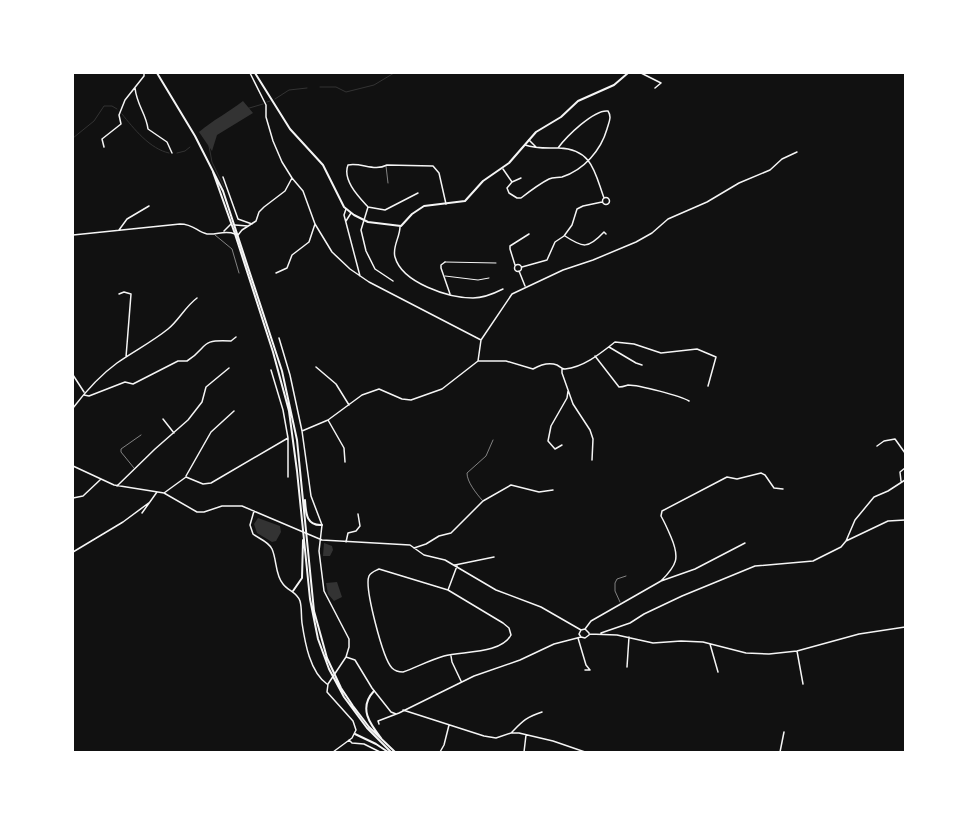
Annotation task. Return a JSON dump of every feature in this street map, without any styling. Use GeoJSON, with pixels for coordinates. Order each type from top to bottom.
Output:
{"type":"FeatureCollection","features":[{"type":"Feature","properties":{"kind":"main road"},"geometry":{"type":"LineString","coordinates":[[157,73],[195,136],[223,191],[235,225],[285,393],[294,440],[311,611],[324,658],[339,689],[349,705],[367,728],[390,752]]}},
{"type":"Feature","properties":{"kind":"main road"},"geometry":{"type":"LineString","coordinates":[[255,73],[290,129],[323,165],[341,204],[346,210],[373,224],[400,227],[412,214],[422,207],[464,200],[483,181],[503,168],[540,129],[561,117],[578,101],[614,85],[624,74],[628,73]]}},
{"type":"Feature","properties":{"kind":"main road"},"geometry":{"type":"LineString","coordinates":[[210,165],[237,234],[288,392],[297,440],[314,611],[327,658],[341,688],[352,706],[395,752]]}},
{"type":"Feature","properties":{"kind":"main road"},"geometry":{"type":"LineString","coordinates":[[301,476],[307,517],[313,524],[322,525]]}},
{"type":"Feature","properties":{"kind":"main road"},"geometry":{"type":"LineString","coordinates":[[293,591],[302,578],[304,537]]}},
{"type":"Feature","properties":{"kind":"main road"},"geometry":{"type":"LineString","coordinates":[[374,691],[366,714],[371,724],[386,744]]}},
{"type":"Feature","properties":{"kind":"main road"},"geometry":{"type":"LineString","coordinates":[[355,734],[390,752]]}},
{"type":"Feature","properties":{"kind":"street"},"geometry":{"type":"LineString","coordinates":[[104,147],[102,139],[121,124],[120,111],[125,100],[144,76],[144,73]]}},
{"type":"Feature","properties":{"kind":"street"},"geometry":{"type":"LineString","coordinates":[[250,73],[266,105],[266,117],[273,141],[292,178],[303,191],[315,224],[332,252],[360,276],[481,340]]}},
{"type":"Feature","properties":{"kind":"street"},"geometry":{"type":"LineString","coordinates":[[641,73],[661,83],[655,88]]}},
{"type":"Feature","properties":{"kind":"street"},"geometry":{"type":"LineString","coordinates":[[135,88],[138,106],[147,118],[148,129],[167,142],[172,153]]}},
{"type":"Feature","properties":{"kind":"street"},"geometry":{"type":"LineString","coordinates":[[521,178],[512,182],[507,188],[509,193],[517,198],[521,198],[539,184],[551,178],[562,176],[578,168],[588,160],[603,141],[610,118],[608,111],[593,116],[577,128],[558,148]]}},
{"type":"Feature","properties":{"kind":"street"},"geometry":{"type":"LineString","coordinates":[[529,140],[538,148]]}},
{"type":"Feature","properties":{"kind":"street"},"geometry":{"type":"LineString","coordinates":[[525,145],[538,148],[558,148],[571,150],[588,160],[597,174],[604,198],[602,202]]}},
{"type":"Feature","properties":{"kind":"street"},"geometry":{"type":"LineString","coordinates":[[478,361],[481,340],[512,294],[526,286],[636,242],[652,233],[668,219],[707,202],[739,183],[770,170],[782,159],[797,152]]}},
{"type":"Feature","properties":{"kind":"street"},"geometry":{"type":"LineString","coordinates":[[418,193],[384,210],[368,207],[354,193],[346,172],[346,167],[349,164],[362,165],[367,168],[412,165],[436,167],[439,173],[446,204]]}},
{"type":"Feature","properties":{"kind":"street"},"geometry":{"type":"LineString","coordinates":[[503,168],[512,182]]}},
{"type":"Feature","properties":{"kind":"street"},"geometry":{"type":"LineString","coordinates":[[223,177],[222,180],[238,220],[252,224]]}},
{"type":"Feature","properties":{"kind":"street"},"geometry":{"type":"LineString","coordinates":[[73,235],[180,224],[188,224],[204,233],[224,231],[237,234],[256,221],[259,212],[264,207],[285,192],[292,178]]}},
{"type":"Feature","properties":{"kind":"street"},"geometry":{"type":"LineString","coordinates":[[516,266],[520,265],[522,267],[546,260],[555,242],[564,236],[572,225],[577,209],[583,206],[602,202],[606,205],[610,202],[609,199],[604,198]]}},
{"type":"Feature","properties":{"kind":"street"},"geometry":{"type":"LineString","coordinates":[[119,230],[127,219],[149,206]]}},
{"type":"Feature","properties":{"kind":"street"},"geometry":{"type":"LineString","coordinates":[[368,207],[361,230],[362,239],[369,258],[375,268],[392,281]]}},
{"type":"Feature","properties":{"kind":"street"},"geometry":{"type":"LineString","coordinates":[[346,210],[344,215],[360,276]]}},
{"type":"Feature","properties":{"kind":"street"},"geometry":{"type":"LineString","coordinates":[[346,221],[351,213]]}},
{"type":"Feature","properties":{"kind":"street"},"geometry":{"type":"LineString","coordinates":[[224,231],[232,223]]}},
{"type":"Feature","properties":{"kind":"street"},"geometry":{"type":"LineString","coordinates":[[276,273],[287,268],[292,255],[309,242],[315,224]]}},
{"type":"Feature","properties":{"kind":"street"},"geometry":{"type":"LineString","coordinates":[[235,225],[250,226]]}},
{"type":"Feature","properties":{"kind":"street"},"geometry":{"type":"LineString","coordinates":[[400,227],[394,254],[401,268],[427,288],[450,295],[474,298],[484,297],[503,289]]}},
{"type":"Feature","properties":{"kind":"street"},"geometry":{"type":"LineString","coordinates":[[564,236],[578,245],[584,246],[593,243],[604,232],[606,234]]}},
{"type":"Feature","properties":{"kind":"street"},"geometry":{"type":"LineString","coordinates":[[526,286],[519,271],[515,270],[516,266],[510,246],[529,234]]}},
{"type":"Feature","properties":{"kind":"street"},"geometry":{"type":"LineString","coordinates":[[450,295],[441,265],[445,262],[496,263]]}},
{"type":"Feature","properties":{"kind":"street"},"geometry":{"type":"LineString","coordinates":[[519,271],[522,267]]}},
{"type":"Feature","properties":{"kind":"street"},"geometry":{"type":"LineString","coordinates":[[444,276],[472,280],[489,278]]}},
{"type":"Feature","properties":{"kind":"street"},"geometry":{"type":"LineString","coordinates":[[119,294],[124,292],[131,294],[126,357]]}},
{"type":"Feature","properties":{"kind":"street"},"geometry":{"type":"LineString","coordinates":[[73,408],[99,377],[167,330],[197,298]]}},
{"type":"Feature","properties":{"kind":"street"},"geometry":{"type":"LineString","coordinates":[[73,376],[84,394],[90,396],[125,382],[132,384],[178,361],[187,361],[207,342],[213,340],[231,341],[236,337]]}},
{"type":"Feature","properties":{"kind":"street"},"geometry":{"type":"LineString","coordinates":[[279,338],[290,375],[302,431],[311,496],[322,525],[322,540],[319,551],[324,591],[349,639],[350,647],[346,657],[328,684],[327,692],[355,724],[355,734],[333,752]]}},
{"type":"Feature","properties":{"kind":"street"},"geometry":{"type":"LineString","coordinates":[[302,431],[328,420],[362,395],[379,389],[402,399],[410,400],[442,389],[478,361],[506,361],[533,369],[540,365],[552,364],[562,369],[577,367],[614,342],[622,342],[661,353],[693,349],[715,356],[716,359],[708,386]]}},
{"type":"Feature","properties":{"kind":"street"},"geometry":{"type":"LineString","coordinates":[[608,347],[642,365]]}},
{"type":"Feature","properties":{"kind":"street"},"geometry":{"type":"LineString","coordinates":[[595,356],[619,387],[628,385],[670,394],[677,398],[683,397],[689,401]]}},
{"type":"Feature","properties":{"kind":"street"},"geometry":{"type":"LineString","coordinates":[[316,366],[336,384],[349,405]]}},
{"type":"Feature","properties":{"kind":"street"},"geometry":{"type":"LineString","coordinates":[[117,486],[188,420],[202,402],[206,387],[229,368]]}},
{"type":"Feature","properties":{"kind":"street"},"geometry":{"type":"LineString","coordinates":[[562,369],[568,391],[577,413],[590,430],[592,439],[592,460]]}},
{"type":"Feature","properties":{"kind":"street"},"geometry":{"type":"LineString","coordinates":[[272,370],[283,410],[288,438],[288,477]]}},
{"type":"Feature","properties":{"kind":"street"},"geometry":{"type":"LineString","coordinates":[[562,445],[555,449],[548,441],[551,426],[567,398],[568,391]]}},
{"type":"Feature","properties":{"kind":"street"},"geometry":{"type":"LineString","coordinates":[[164,493],[186,477],[211,432],[234,411]]}},
{"type":"Feature","properties":{"kind":"street"},"geometry":{"type":"LineString","coordinates":[[163,419],[174,433]]}},
{"type":"Feature","properties":{"kind":"street"},"geometry":{"type":"LineString","coordinates":[[328,420],[344,448],[345,462]]}},
{"type":"Feature","properties":{"kind":"street"},"geometry":{"type":"LineString","coordinates":[[186,477],[203,484],[211,484],[288,438]]}},
{"type":"Feature","properties":{"kind":"street"},"geometry":{"type":"LineString","coordinates":[[877,446],[884,441],[896,439],[905,453]]}},
{"type":"Feature","properties":{"kind":"street"},"geometry":{"type":"LineString","coordinates":[[73,466],[100,480],[117,486],[164,493],[197,512],[204,512],[222,506],[242,506],[322,540],[391,545],[404,544],[414,548],[424,556],[445,560],[490,587],[541,607],[581,630],[585,629],[591,621],[661,581],[695,569],[745,543]]}},
{"type":"Feature","properties":{"kind":"street"},"geometry":{"type":"LineString","coordinates":[[901,481],[900,472],[905,468]]}},
{"type":"Feature","properties":{"kind":"street"},"geometry":{"type":"LineString","coordinates":[[661,581],[673,568],[677,551],[662,516],[662,511],[666,508],[675,506],[727,477],[736,479],[761,474],[766,475],[774,488],[783,489]]}},
{"type":"Feature","properties":{"kind":"street"},"geometry":{"type":"LineString","coordinates":[[73,498],[83,496],[100,480]]}},
{"type":"Feature","properties":{"kind":"street"},"geometry":{"type":"LineString","coordinates":[[379,724],[378,720],[396,714],[462,681],[520,660],[554,644],[581,637],[585,638],[589,634],[601,633],[630,623],[644,614],[682,596],[748,569],[762,564],[813,561],[841,548],[846,541],[855,520],[874,497],[888,491],[901,481],[905,480]]}},
{"type":"Feature","properties":{"kind":"street"},"geometry":{"type":"LineString","coordinates":[[414,548],[426,544],[439,536],[452,533],[483,501],[513,485],[539,492],[553,490]]}},
{"type":"Feature","properties":{"kind":"street"},"geometry":{"type":"LineString","coordinates":[[142,513],[157,492]]}},
{"type":"Feature","properties":{"kind":"street"},"geometry":{"type":"LineString","coordinates":[[73,552],[123,522],[150,502]]}},
{"type":"Feature","properties":{"kind":"street"},"geometry":{"type":"LineString","coordinates":[[254,511],[250,525],[253,534],[268,544],[272,549],[283,585],[293,591],[300,599],[302,623],[314,667],[320,679],[328,684]]}},
{"type":"Feature","properties":{"kind":"street"},"geometry":{"type":"LineString","coordinates":[[346,542],[348,533],[356,531],[360,526],[358,514]]}},
{"type":"Feature","properties":{"kind":"street"},"geometry":{"type":"LineString","coordinates":[[846,541],[888,521],[905,520]]}},
{"type":"Feature","properties":{"kind":"street"},"geometry":{"type":"LineString","coordinates":[[454,565],[494,557]]}},
{"type":"Feature","properties":{"kind":"street"},"geometry":{"type":"LineString","coordinates":[[448,590],[457,566]]}},
{"type":"Feature","properties":{"kind":"street"},"geometry":{"type":"LineString","coordinates":[[379,569],[448,590],[504,623],[509,628],[511,634],[507,641],[498,646],[451,656],[403,672],[392,668],[378,637],[368,580],[372,572],[379,569]]}},
{"type":"Feature","properties":{"kind":"street"},"geometry":{"type":"LineString","coordinates":[[601,633],[606,636],[629,637],[652,643],[681,641],[710,644],[746,653],[759,654],[797,651],[859,634],[905,627]]}},
{"type":"Feature","properties":{"kind":"street"},"geometry":{"type":"LineString","coordinates":[[585,629],[589,634]]}},
{"type":"Feature","properties":{"kind":"street"},"geometry":{"type":"LineString","coordinates":[[581,630],[579,634],[581,637]]}},
{"type":"Feature","properties":{"kind":"street"},"geometry":{"type":"LineString","coordinates":[[627,667],[629,637]]}},
{"type":"Feature","properties":{"kind":"street"},"geometry":{"type":"LineString","coordinates":[[578,638],[586,664],[590,670],[585,670]]}},
{"type":"Feature","properties":{"kind":"street"},"geometry":{"type":"LineString","coordinates":[[710,644],[718,672]]}},
{"type":"Feature","properties":{"kind":"street"},"geometry":{"type":"LineString","coordinates":[[797,651],[803,684]]}},
{"type":"Feature","properties":{"kind":"street"},"geometry":{"type":"LineString","coordinates":[[451,656],[452,662],[462,681]]}},
{"type":"Feature","properties":{"kind":"street"},"geometry":{"type":"LineString","coordinates":[[346,657],[354,658],[374,691],[391,712],[396,714]]}},
{"type":"Feature","properties":{"kind":"street"},"geometry":{"type":"LineString","coordinates":[[403,710],[476,734],[496,738],[511,733],[533,713],[542,712]]}},
{"type":"Feature","properties":{"kind":"street"},"geometry":{"type":"LineString","coordinates":[[440,752],[444,745],[449,725]]}},
{"type":"Feature","properties":{"kind":"street"},"geometry":{"type":"LineString","coordinates":[[780,752],[784,732]]}},
{"type":"Feature","properties":{"kind":"street"},"geometry":{"type":"LineString","coordinates":[[511,733],[554,741],[585,752]]}},
{"type":"Feature","properties":{"kind":"street"},"geometry":{"type":"LineString","coordinates":[[524,752],[526,735]]}},
{"type":"Feature","properties":{"kind":"street"},"geometry":{"type":"LineString","coordinates":[[349,740],[352,743],[364,744],[380,752]]}},
{"type":"Feature","properties":{"kind":"lane"},"geometry":{"type":"LineString","coordinates":[[386,166],[388,183]]}},
{"type":"Feature","properties":{"kind":"lane"},"geometry":{"type":"LineString","coordinates":[[218,237],[219,232]]}},
{"type":"Feature","properties":{"kind":"lane"},"geometry":{"type":"LineString","coordinates":[[212,233],[232,249],[239,273]]}},
{"type":"Feature","properties":{"kind":"lane"},"geometry":{"type":"LineString","coordinates":[[134,469],[121,452],[121,449],[141,434]]}},
{"type":"Feature","properties":{"kind":"lane"},"geometry":{"type":"LineString","coordinates":[[483,501],[476,494],[467,473],[486,456],[493,440]]}},
{"type":"Feature","properties":{"kind":"lane"},"geometry":{"type":"LineString","coordinates":[[621,605],[614,583],[618,579],[626,576]]}},
{"type":"Feature","properties":{"kind":"shaded area"},"geometry":{"type":"Polygon","coordinates":[[[243,101],[253,113],[217,135],[212,151],[199,132],[243,101]]]}},
{"type":"Feature","properties":{"kind":"shaded area"},"geometry":{"type":"Polygon","coordinates":[[[258,518],[280,526],[281,532],[276,541],[272,542],[257,533],[254,524],[258,518]]]}},
{"type":"Feature","properties":{"kind":"shaded area"},"geometry":{"type":"Polygon","coordinates":[[[324,543],[332,546],[333,550],[330,556],[323,556],[324,543]]]}},
{"type":"Feature","properties":{"kind":"shaded area"},"geometry":{"type":"Polygon","coordinates":[[[337,582],[342,597],[334,601],[328,594],[326,583],[337,582]]]}},
{"type":"Feature","properties":{"kind":"waterway"},"geometry":{"type":"LineString","coordinates":[[320,87],[336,87],[346,92],[374,85],[394,73]]}},
{"type":"Feature","properties":{"kind":"waterway"},"geometry":{"type":"LineString","coordinates":[[275,99],[289,90],[307,88]]}},
{"type":"Feature","properties":{"kind":"waterway"},"geometry":{"type":"LineString","coordinates":[[246,109],[263,104]]}},
{"type":"Feature","properties":{"kind":"waterway"},"geometry":{"type":"LineString","coordinates":[[73,138],[94,121],[104,106],[112,106],[117,109]]}},
{"type":"Feature","properties":{"kind":"waterway"},"geometry":{"type":"LineString","coordinates":[[122,114],[137,132],[149,143],[162,151],[169,153]]}},
{"type":"Feature","properties":{"kind":"waterway"},"geometry":{"type":"LineString","coordinates":[[209,146],[212,162],[224,187]]}},
{"type":"Feature","properties":{"kind":"waterway"},"geometry":{"type":"LineString","coordinates":[[177,153],[185,151],[190,147]]}}]}
